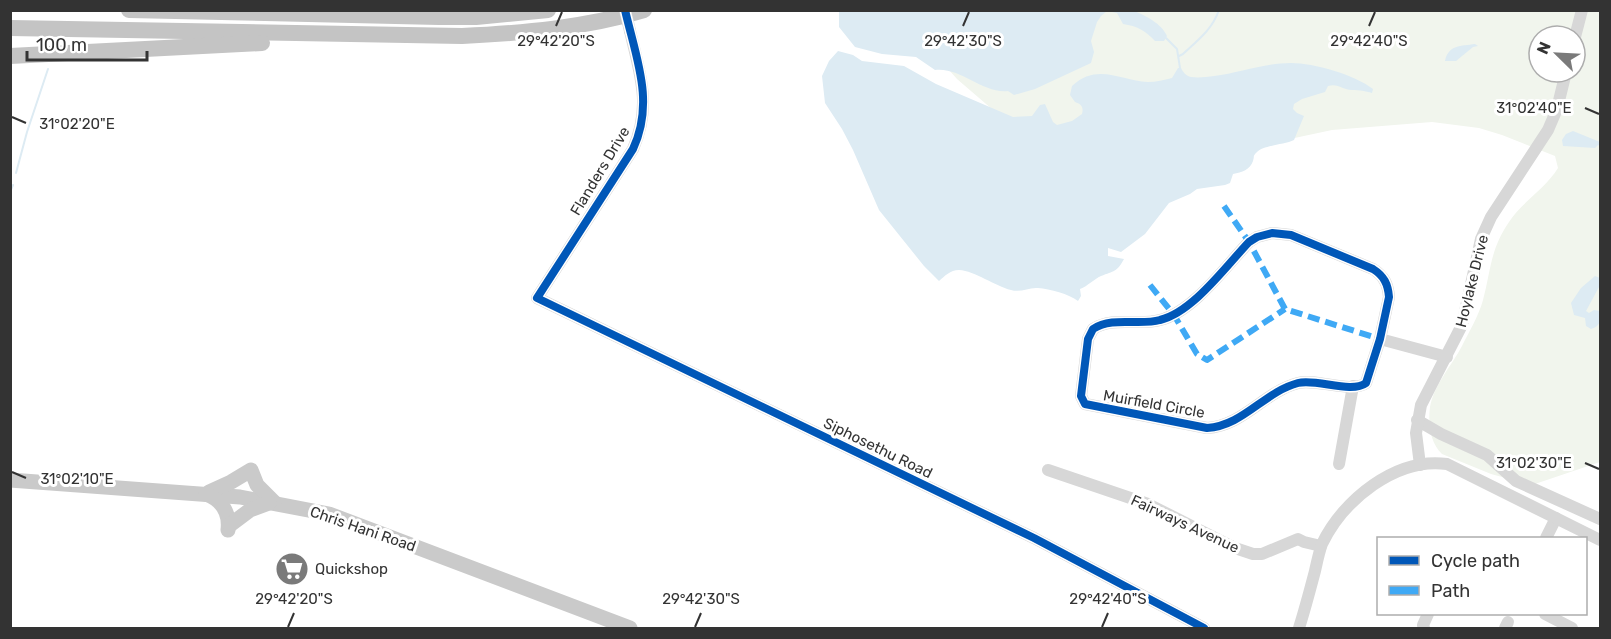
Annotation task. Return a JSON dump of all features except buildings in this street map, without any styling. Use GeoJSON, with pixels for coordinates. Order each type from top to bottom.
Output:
{"type":"FeatureCollection","features":[{"type":"Feature","properties":{"kind":"highway"},"geometry":{"type":"LineString","coordinates":[[129,10],[439,17],[476,17],[548,10]]}},
{"type":"Feature","properties":{"kind":"highway"},"geometry":{"type":"LineString","coordinates":[[10,28],[462,36],[519,33],[595,23],[644,10]]}},
{"type":"Feature","properties":{"kind":"highway"},"geometry":{"type":"LineString","coordinates":[[10,56],[364,36]]}},
{"type":"Feature","properties":{"kind":"main road"},"geometry":{"type":"LineString","coordinates":[[250,470],[257,485],[274,502],[250,510],[229,527],[222,505],[214,498],[203,494],[223,486],[250,470]]}},
{"type":"Feature","properties":{"kind":"main road","name":"Chris Hani Road"},"geometry":{"type":"LineString","coordinates":[[10,480],[203,494],[274,502],[349,520],[630,628]]}},
{"type":"Feature","properties":{"kind":"street","name":"Flanders Drive"},"geometry":{"type":"LineString","coordinates":[[537,298],[633,148],[639,134],[644,105],[643,89],[625,10]]}},
{"type":"Feature","properties":{"kind":"street","name":"Hoylake Drive"},"geometry":{"type":"LineString","coordinates":[[1420,465],[1417,420],[1426,393],[1462,325],[1475,260],[1486,226],[1548,130],[1557,109],[1563,84]]}},
{"type":"Feature","properties":{"kind":"street","name":"Muirfield Circle"},"geometry":{"type":"LineString","coordinates":[[1282,233],[1378,273],[1386,283],[1389,297],[1380,339],[1366,383],[1362,386],[1353,386],[1301,382],[1289,386],[1230,423],[1207,428],[1089,406],[1082,401],[1081,396],[1089,339],[1093,329],[1106,323],[1154,322],[1174,315],[1192,302],[1249,242],[1264,234],[1282,233]]}},
{"type":"Feature","properties":{"kind":"street","name":"Siphosethu Road"},"geometry":{"type":"LineString","coordinates":[[537,298],[1034,538],[1204,628]]}},
{"type":"Feature","properties":{"kind":"street"},"geometry":{"type":"LineString","coordinates":[[1380,339],[1447,357]]}},
{"type":"Feature","properties":{"kind":"street"},"geometry":{"type":"LineString","coordinates":[[1339,464],[1353,386]]}},
{"type":"Feature","properties":{"kind":"street"},"geometry":{"type":"LineString","coordinates":[[1417,420],[1487,455],[1516,481],[1600,519]]}},
{"type":"Feature","properties":{"kind":"street"},"geometry":{"type":"LineString","coordinates":[[1299,628],[1321,546],[1342,513],[1393,473],[1420,465],[1437,463],[1455,467],[1600,540]]}},
{"type":"Feature","properties":{"kind":"street","name":"Fairways Avenue"},"geometry":{"type":"LineString","coordinates":[[1048,470],[1148,504],[1235,548],[1253,554],[1262,554],[1299,539],[1304,543],[1321,546]]}},
{"type":"Feature","properties":{"kind":"street"},"geometry":{"type":"LineString","coordinates":[[1546,537],[1556,518]]}},
{"type":"Feature","properties":{"kind":"street"},"geometry":{"type":"LineString","coordinates":[[1547,615],[1572,628]]}},
{"type":"Feature","properties":{"kind":"shaded area"},"geometry":{"type":"Polygon","coordinates":[[[839,10],[1134,11],[1157,24],[1167,36],[1164,41],[1155,41],[1141,29],[1123,24],[1117,13],[1107,11],[1097,22],[1091,41],[1094,52],[1091,63],[1035,89],[1014,95],[1008,91],[990,89],[954,72],[935,70],[916,57],[882,54],[855,47],[839,27],[839,10]]]}},
{"type":"Feature","properties":{"kind":"shaded area"},"geometry":{"type":"Polygon","coordinates":[[[916,11],[1600,11],[1600,462],[1532,485],[1491,474],[1442,454],[1432,439],[1430,426],[1429,413],[1432,399],[1479,312],[1498,242],[1514,215],[1553,176],[1558,168],[1555,156],[1479,128],[1432,122],[1332,130],[1214,155],[1022,135],[957,79],[941,61],[916,11]]]}},
{"type":"Feature","properties":{"kind":"shaded area"},"geometry":{"type":"Polygon","coordinates":[[[1475,44],[1478,46],[1473,47],[1456,61],[1445,61],[1452,49],[1475,44]]]}},
{"type":"Feature","properties":{"kind":"shaded area"},"geometry":{"type":"Polygon","coordinates":[[[838,51],[853,55],[862,61],[904,66],[936,84],[1013,117],[1032,116],[1040,105],[1045,104],[1053,122],[1057,125],[1072,121],[1082,114],[1082,106],[1070,95],[1072,86],[1091,75],[1110,75],[1151,82],[1172,78],[1178,68],[1189,76],[1200,77],[1291,63],[1334,71],[1356,79],[1373,89],[1372,93],[1332,85],[1328,86],[1325,92],[1294,104],[1293,109],[1304,116],[1294,140],[1260,150],[1254,155],[1250,167],[1233,174],[1230,183],[1197,189],[1169,203],[1145,234],[1121,252],[1108,248],[1108,256],[1124,259],[1115,270],[1098,277],[1080,289],[1081,296],[1078,301],[1065,294],[1043,289],[1011,290],[972,273],[959,270],[950,272],[939,281],[924,266],[879,210],[853,150],[825,103],[822,76],[829,61],[838,51]]]}},
{"type":"Feature","properties":{"kind":"shaded area"},"geometry":{"type":"Polygon","coordinates":[[[1573,131],[1600,142],[1600,146],[1595,148],[1563,146],[1562,140],[1566,134],[1573,131]]]}},
{"type":"Feature","properties":{"kind":"shaded area"},"geometry":{"type":"Polygon","coordinates":[[[1595,276],[1600,278],[1599,287],[1586,311],[1589,313],[1594,310],[1600,311],[1600,320],[1597,326],[1591,329],[1586,326],[1585,318],[1574,315],[1571,303],[1581,288],[1595,276]]]}},
{"type":"Feature","properties":{"kind":"waterway"},"geometry":{"type":"LineString","coordinates":[[1179,56],[1204,34],[1213,23],[1219,10]]}},
{"type":"Feature","properties":{"kind":"waterway"},"geometry":{"type":"LineString","coordinates":[[1166,38],[1177,49],[1180,68]]}},
{"type":"Feature","properties":{"kind":"waterway"},"geometry":{"type":"LineString","coordinates":[[16,173],[48,69]]}},
{"type":"Feature","properties":{"kind":"waterway"},"geometry":{"type":"LineString","coordinates":[[10,192],[13,185]]}},
{"type":"Feature","properties":{"kind":"marked path"},"geometry":{"type":"LineString","coordinates":[[1224,206],[1249,242],[1285,309],[1380,339]]}},
{"type":"Feature","properties":{"kind":"marked path"},"geometry":{"type":"LineString","coordinates":[[1150,285],[1174,315],[1197,354],[1207,360],[1285,309]]}},
{"type":"Feature","properties":{"kind":"cycle path"},"geometry":{"type":"LineString","coordinates":[[625,10],[638,63],[643,97],[643,114],[639,132],[633,149],[537,298],[1034,538],[1204,628]]}},
{"type":"Feature","properties":{"kind":"cycle path"},"geometry":{"type":"LineString","coordinates":[[1272,233],[1291,235],[1373,269],[1385,281],[1389,297],[1380,339],[1366,383],[1352,387],[1314,382],[1298,383],[1286,387],[1232,421],[1207,428],[1085,404],[1081,396],[1088,339],[1093,329],[1117,322],[1152,322],[1172,315],[1197,298],[1249,242],[1272,233]]}},
{"type":"Feature","properties":{"kind":"place","name":"Quickshop"},"geometry":{"type":"Point","coordinates":[292,569]}}]}
